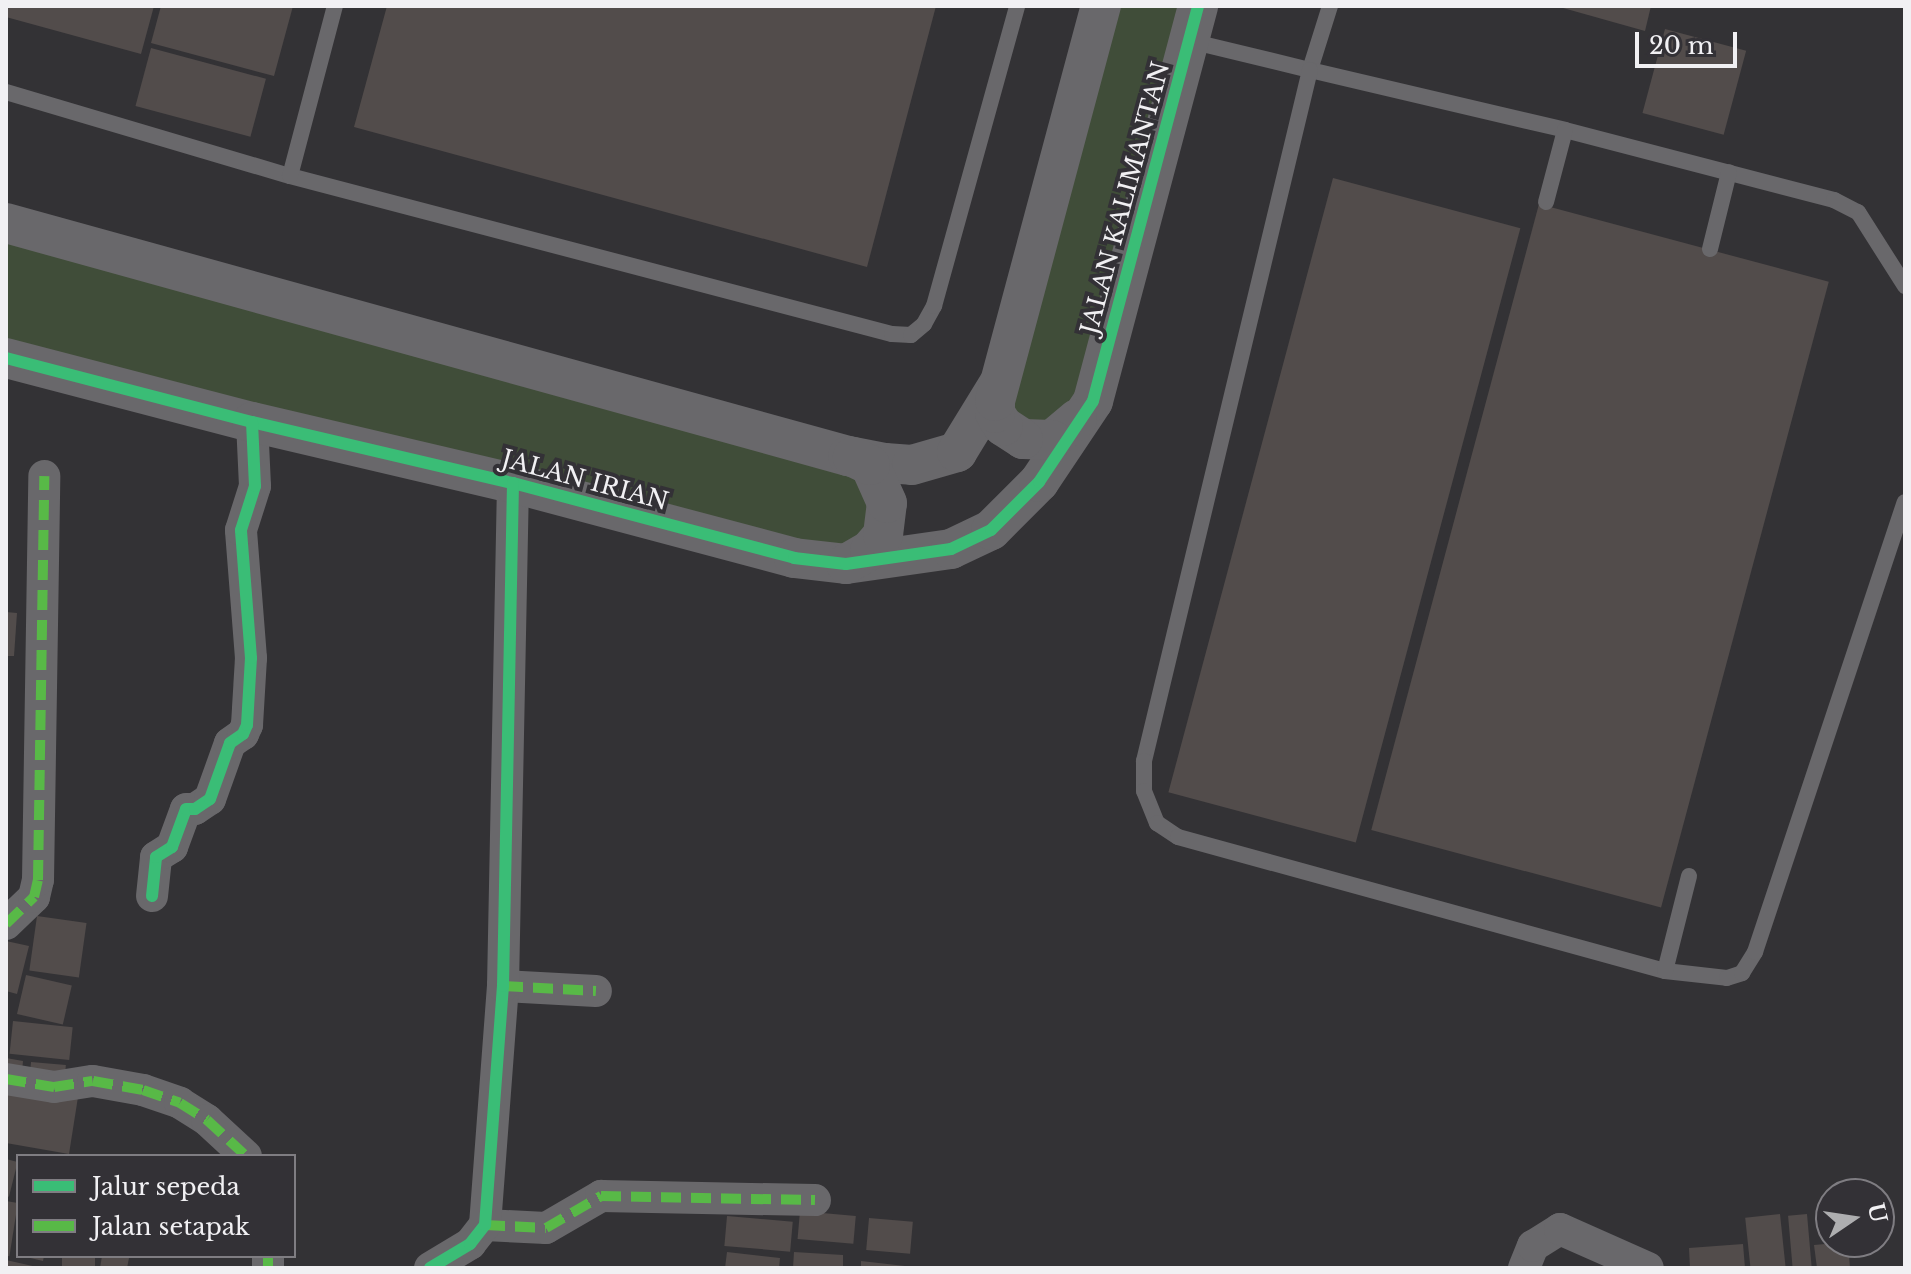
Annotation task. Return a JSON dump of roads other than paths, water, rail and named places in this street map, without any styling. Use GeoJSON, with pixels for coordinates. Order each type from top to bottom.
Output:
{"type":"FeatureCollection","features":[{"type":"Feature","properties":{"kind":"street"},"geometry":{"type":"LineString","coordinates":[[6,223],[853,457],[912,465],[957,452],[998,385],[1019,324],[1101,6]]}},
{"type":"Feature","properties":{"kind":"street","name":"JALAN KALIMANTAN"},"geometry":{"type":"LineString","coordinates":[[1093,401],[1194,24]]}},
{"type":"Feature","properties":{"kind":"street","name":"JALAN IRIAN"},"geometry":{"type":"LineString","coordinates":[[6,358],[252,422],[513,483],[794,558],[846,564],[951,549],[991,530],[1039,482],[1093,401]]}},
{"type":"Feature","properties":{"kind":"street"},"geometry":{"type":"LineString","coordinates":[[998,385],[995,413],[1013,436],[1023,439],[1052,440],[1068,429],[1093,401]]}},
{"type":"Feature","properties":{"kind":"street"},"geometry":{"type":"LineString","coordinates":[[152,896],[156,857],[172,847],[186,809],[195,809],[210,799],[230,743],[243,734],[247,725],[251,658],[241,530],[255,486],[252,422]]}},
{"type":"Feature","properties":{"kind":"street"},"geometry":{"type":"LineString","coordinates":[[846,564],[870,550],[883,535],[887,503],[884,488],[870,465],[853,457]]}},
{"type":"Feature","properties":{"kind":"street"},"geometry":{"type":"LineString","coordinates":[[6,924],[34,897],[38,880],[44,476]]}},
{"type":"Feature","properties":{"kind":"street"},"geometry":{"type":"LineString","coordinates":[[430,1268],[470,1244],[485,1225],[503,986],[513,483]]}},
{"type":"Feature","properties":{"kind":"street"},"geometry":{"type":"LineString","coordinates":[[503,986],[596,991]]}},
{"type":"Feature","properties":{"kind":"street"},"geometry":{"type":"LineString","coordinates":[[6,1079],[54,1087],[93,1081],[143,1090],[180,1103],[207,1120],[244,1154]]}},
{"type":"Feature","properties":{"kind":"street"},"geometry":{"type":"LineString","coordinates":[[485,1225],[546,1228],[601,1196],[815,1200]]}},
{"type":"Feature","properties":{"kind":"street"},"geometry":{"type":"LineString","coordinates":[[1524,1268],[1533,1246],[1560,1229],[1648,1268]]}},
{"type":"Feature","properties":{"kind":"lane"},"geometry":{"type":"LineString","coordinates":[[290,176],[335,6]]}},
{"type":"Feature","properties":{"kind":"lane"},"geometry":{"type":"LineString","coordinates":[[6,92],[290,176],[892,334],[911,335],[924,324],[934,306],[1017,6]]}},
{"type":"Feature","properties":{"kind":"lane"},"geometry":{"type":"LineString","coordinates":[[1330,6],[1310,70],[1144,761],[1144,791],[1157,823],[1178,837],[1665,971],[1727,978],[1742,973],[1755,952],[1905,502]]}},
{"type":"Feature","properties":{"kind":"lane"},"geometry":{"type":"LineString","coordinates":[[1194,24],[1310,70],[1565,130],[1834,200],[1858,212],[1905,286]]}},
{"type":"Feature","properties":{"kind":"lane"},"geometry":{"type":"LineString","coordinates":[[1546,202],[1565,130]]}},
{"type":"Feature","properties":{"kind":"lane"},"geometry":{"type":"LineString","coordinates":[[1710,249],[1729,172]]}},
{"type":"Feature","properties":{"kind":"lane"},"geometry":{"type":"LineString","coordinates":[[1665,971],[1689,876]]}}]}
